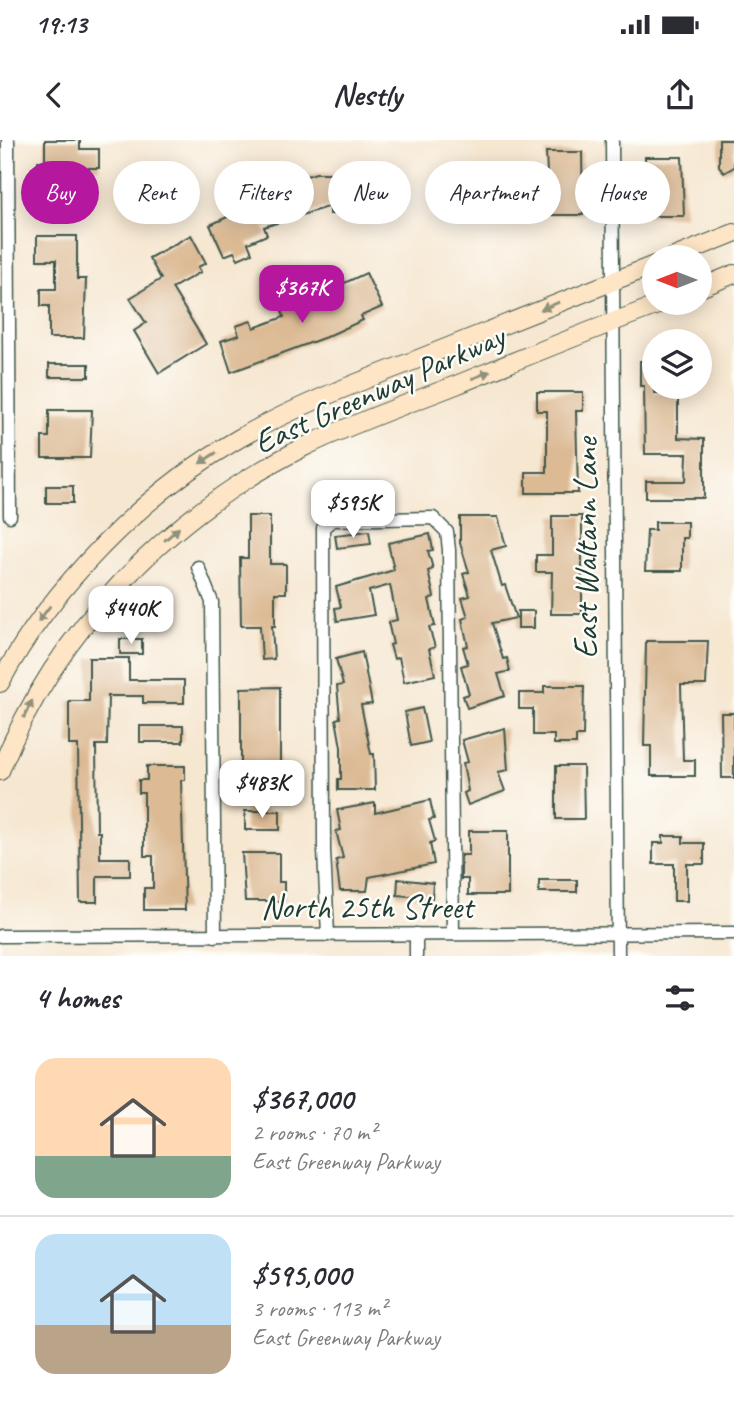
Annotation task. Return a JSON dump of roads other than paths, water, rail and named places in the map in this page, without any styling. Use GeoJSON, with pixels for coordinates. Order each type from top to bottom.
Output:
{"type":"FeatureCollection","features":[{"type":"Feature","properties":{"kind":"main road"},"geometry":{"type":"LineString","coordinates":[[704,245],[734,233]]}},
{"type":"Feature","properties":{"kind":"main road","name":"East Greenway Parkway"},"geometry":{"type":"LineString","coordinates":[[0,683],[29,635],[61,593],[141,510],[183,475],[236,440],[285,413],[642,269]]}},
{"type":"Feature","properties":{"kind":"main road"},"geometry":{"type":"LineString","coordinates":[[712,283],[734,274]]}},
{"type":"Feature","properties":{"kind":"main road","name":"East Greenway Parkway"},"geometry":{"type":"LineString","coordinates":[[0,771],[37,691],[62,653],[123,580],[211,503],[305,447],[642,311]]}},
{"type":"Feature","properties":{"kind":"street"},"geometry":{"type":"LineString","coordinates":[[8,140],[10,516]]}},
{"type":"Feature","properties":{"kind":"street","name":"East Waltann Lane"},"geometry":{"type":"LineString","coordinates":[[612,140],[618,956]]}},
{"type":"Feature","properties":{"kind":"street"},"geometry":{"type":"LineString","coordinates":[[328,935],[324,851],[323,528],[331,520],[433,519],[447,532],[449,550],[453,934]]}},
{"type":"Feature","properties":{"kind":"street"},"geometry":{"type":"LineString","coordinates":[[198,567],[212,602],[215,936]]}},
{"type":"Feature","properties":{"kind":"street","name":"North 25th Street"},"geometry":{"type":"LineString","coordinates":[[0,936],[734,933]]}},
{"type":"Feature","properties":{"kind":"street"},"geometry":{"type":"LineString","coordinates":[[416,934],[416,956]]}}]}
